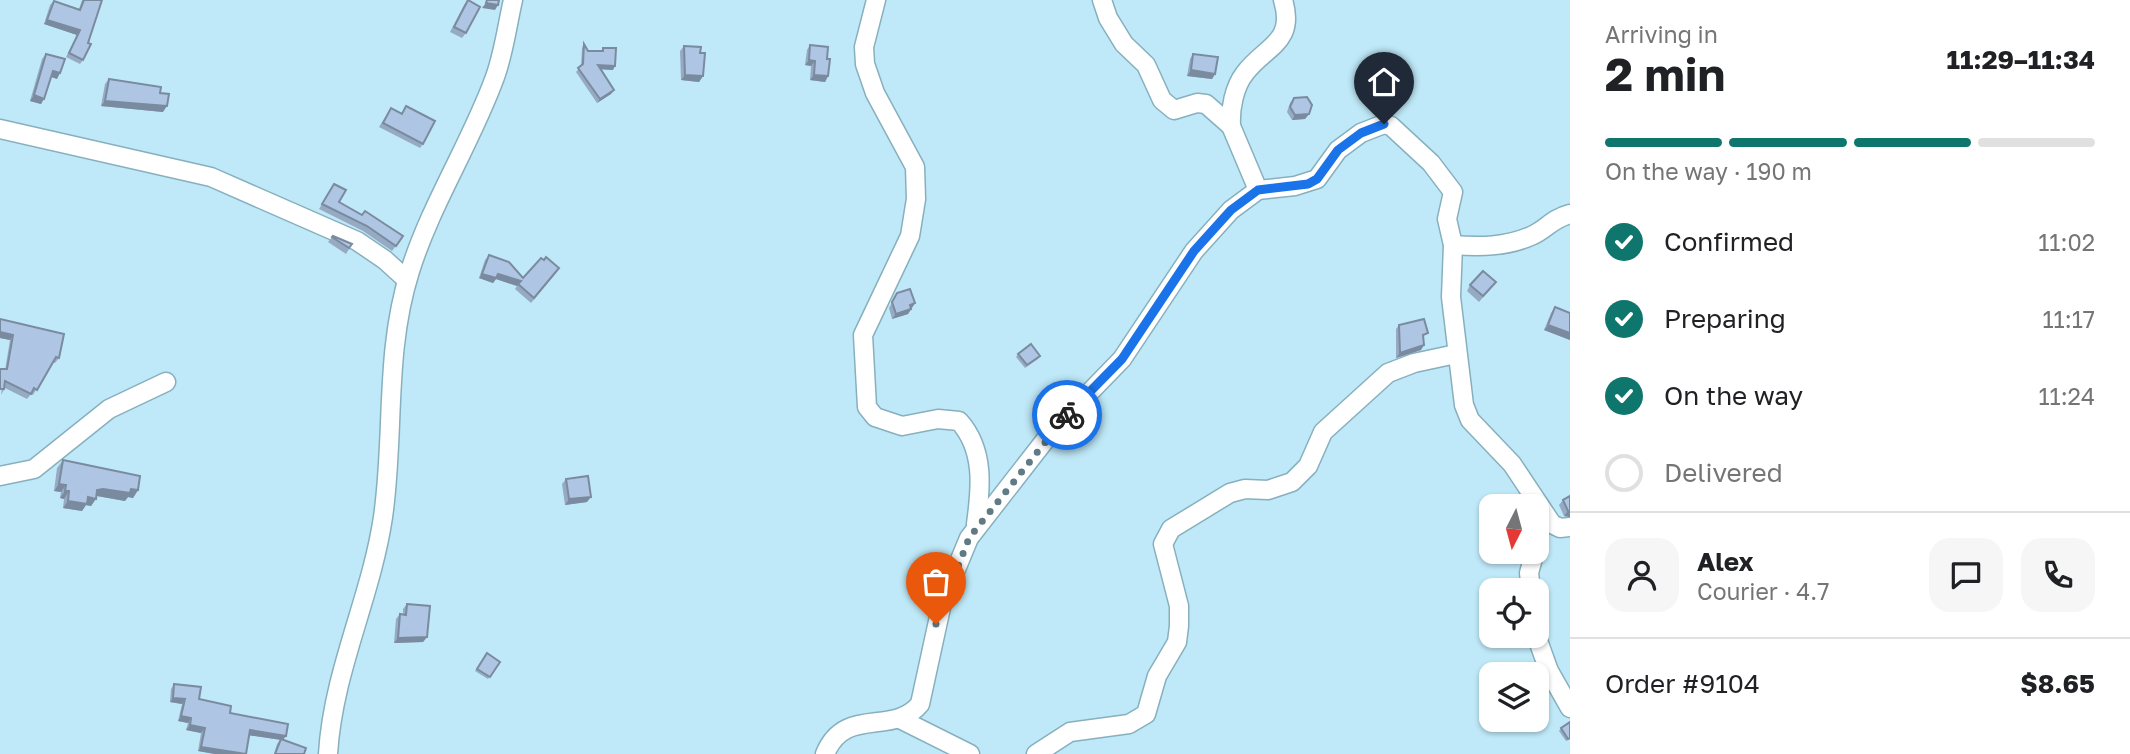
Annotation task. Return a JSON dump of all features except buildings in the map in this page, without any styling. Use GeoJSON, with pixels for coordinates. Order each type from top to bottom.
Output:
{"type":"FeatureCollection","features":[{"type":"Feature","properties":{"kind":"street"},"geometry":{"type":"LineString","coordinates":[[328,754],[340,672],[372,568],[383,518],[390,422],[390,368],[407,280],[426,228],[496,75],[513,0]]}},
{"type":"Feature","properties":{"kind":"street"},"geometry":{"type":"LineString","coordinates":[[876,0],[864,47],[865,64],[875,93],[915,167],[916,199],[910,236],[863,335],[863,375],[867,407],[875,417],[887,422],[910,425],[950,419],[959,421],[968,432],[979,462],[980,493],[975,528]]}},
{"type":"Feature","properties":{"kind":"street"},"geometry":{"type":"LineString","coordinates":[[1102,0],[1108,18],[1124,44],[1149,68],[1165,105],[1174,110],[1206,104],[1231,126],[1258,190]]}},
{"type":"Feature","properties":{"kind":"street"},"geometry":{"type":"LineString","coordinates":[[1231,126],[1233,103],[1242,79],[1281,41],[1286,14],[1283,0]]}},
{"type":"Feature","properties":{"kind":"street"},"geometry":{"type":"LineString","coordinates":[[825,754],[835,736],[845,728],[912,715],[925,692],[942,603],[975,528],[1053,430],[1122,359],[1194,251],[1231,210],[1258,190],[1308,184],[1317,179],[1334,154],[1361,133],[1377,125],[1391,126],[1451,186],[1453,197],[1448,225],[1453,245],[1451,297],[1464,405],[1469,419],[1512,464],[1532,494]]}},
{"type":"Feature","properties":{"kind":"street"},"geometry":{"type":"LineString","coordinates":[[0,129],[211,177],[357,241],[386,260],[407,280]]}},
{"type":"Feature","properties":{"kind":"street"},"geometry":{"type":"LineString","coordinates":[[1453,245],[1483,248],[1515,241],[1532,236],[1556,217],[1570,214]]}},
{"type":"Feature","properties":{"kind":"street"},"geometry":{"type":"LineString","coordinates":[[1036,754],[1070,732],[1129,724],[1146,714],[1157,676],[1177,642],[1179,606],[1163,544],[1171,529],[1230,494],[1245,489],[1268,490],[1292,482],[1308,466],[1323,432],[1351,410],[1381,378],[1414,363],[1456,354]]}},
{"type":"Feature","properties":{"kind":"street"},"geometry":{"type":"LineString","coordinates":[[0,476],[34,469],[108,409],[166,382]]}},
{"type":"Feature","properties":{"kind":"street"},"geometry":{"type":"LineString","coordinates":[[1549,520],[1555,527],[1570,527]]}},
{"type":"Feature","properties":{"kind":"street"},"geometry":{"type":"LineString","coordinates":[[1540,648],[1570,708]]}},
{"type":"Feature","properties":{"kind":"street"},"geometry":{"type":"LineString","coordinates":[[900,719],[970,754]]}},
{"type":"Feature","properties":{"kind":"way so far"},"geometry":{"type":"LineString","coordinates":[[936,624],[969,538],[984,515],[1067,415]]}},
{"type":"Feature","properties":{"kind":"route"},"geometry":{"type":"LineString","coordinates":[[1067,415],[1122,359],[1194,251],[1231,210],[1258,190],[1308,184],[1317,179],[1338,150],[1361,133],[1384,124]]}}]}
